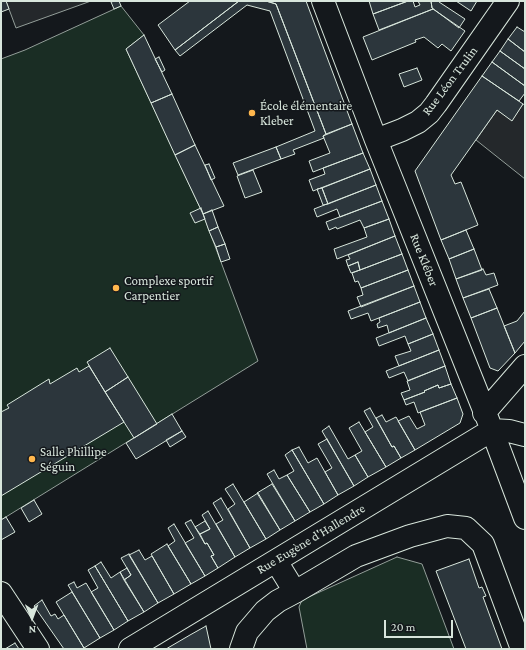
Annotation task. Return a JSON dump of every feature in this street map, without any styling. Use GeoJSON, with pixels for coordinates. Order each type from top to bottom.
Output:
{"type":"FeatureCollection","features":[{"type":"Feature","properties":{"kind":"street","name":"Rue Kléber"},"geometry":{"type":"LineString","coordinates":[[323,1],[376,140],[525,518]]}},
{"type":"Feature","properties":{"kind":"street","name":"Rue Léon Trulin"},"geometry":{"type":"LineString","coordinates":[[376,140],[418,122],[429,113],[508,1]]}},
{"type":"Feature","properties":{"kind":"street","name":"Rue Eugène d'Hallendre"},"geometry":{"type":"LineString","coordinates":[[130,649],[276,561],[488,421],[525,366]]}},
{"type":"Feature","properties":{"kind":"street"},"geometry":{"type":"LineString","coordinates":[[488,421],[509,431],[525,435]]}},
{"type":"Feature","properties":{"kind":"street"},"geometry":{"type":"LineString","coordinates":[[241,649],[246,632],[265,611],[278,601],[356,556],[410,536],[447,526],[466,528],[483,544],[522,649]]}},
{"type":"Feature","properties":{"kind":"street"},"geometry":{"type":"LineString","coordinates":[[276,561],[295,592]]}},
{"type":"Feature","properties":{"kind":"street"},"geometry":{"type":"LineString","coordinates":[[1,593],[38,649]]}},
{"type":"Feature","properties":{"kind":"green space","name":"Complexe sportif Carpentier"},"geometry":{"type":"Polygon","coordinates":[[[121,6],[144,35],[126,49],[203,214],[258,361],[1,520],[1,59],[25,50],[121,6]]]}},
{"type":"Feature","properties":{"kind":"green space"},"geometry":{"type":"Polygon","coordinates":[[[397,557],[422,564],[454,649],[307,649],[299,607],[302,600],[397,557]]]}},
{"type":"Feature","properties":{"kind":"shaded area"},"geometry":{"type":"Polygon","coordinates":[[[6,1],[91,1],[16,28],[6,1]]]}},
{"type":"Feature","properties":{"kind":"shaded area"},"geometry":{"type":"Polygon","coordinates":[[[523,104],[525,106],[525,179],[476,140],[497,110],[512,120],[523,104]]]}},
{"type":"Feature","properties":{"kind":"building"},"geometry":{"type":"Polygon","coordinates":[[[1,1],[6,1],[9,9],[1,12],[1,1]]]}},
{"type":"Feature","properties":{"kind":"building"},"geometry":{"type":"Polygon","coordinates":[[[119,1],[121,6],[114,9],[111,2],[119,1]]]}},
{"type":"Feature","properties":{"kind":"building"},"geometry":{"type":"Polygon","coordinates":[[[190,1],[239,1],[175,50],[158,25],[190,1]]]}},
{"type":"Feature","properties":{"kind":"building"},"geometry":{"type":"Polygon","coordinates":[[[239,1],[266,1],[276,4],[326,134],[323,136],[324,138],[293,150],[295,154],[281,159],[276,147],[315,131],[270,11],[247,5],[180,56],[175,50],[239,1]]]}},
{"type":"Feature","properties":{"kind":"building"},"geometry":{"type":"Polygon","coordinates":[[[266,1],[306,1],[352,124],[326,134],[276,4],[266,1]]]}},
{"type":"Feature","properties":{"kind":"building"},"geometry":{"type":"Polygon","coordinates":[[[369,1],[408,1],[373,14],[369,1]]]}},
{"type":"Feature","properties":{"kind":"building"},"geometry":{"type":"Polygon","coordinates":[[[408,1],[413,1],[415,7],[420,5],[418,1],[431,1],[433,9],[379,30],[373,14],[408,1]]]}},
{"type":"Feature","properties":{"kind":"building"},"geometry":{"type":"Polygon","coordinates":[[[431,1],[439,1],[465,19],[459,28],[432,8],[431,1]]]}},
{"type":"Feature","properties":{"kind":"building"},"geometry":{"type":"Polygon","coordinates":[[[456,1],[477,1],[471,11],[456,1]]]}},
{"type":"Feature","properties":{"kind":"building"},"geometry":{"type":"Polygon","coordinates":[[[433,9],[465,31],[451,51],[442,44],[438,48],[424,37],[415,40],[416,42],[372,60],[363,37],[433,9]]]}},
{"type":"Feature","properties":{"kind":"building"},"geometry":{"type":"Polygon","coordinates":[[[517,27],[525,32],[525,52],[508,39],[517,27]]]}},
{"type":"Feature","properties":{"kind":"building"},"geometry":{"type":"Polygon","coordinates":[[[144,35],[172,94],[151,103],[126,49],[144,35]]]}},
{"type":"Feature","properties":{"kind":"building"},"geometry":{"type":"Polygon","coordinates":[[[508,39],[525,52],[525,69],[500,51],[508,39]]]}},
{"type":"Feature","properties":{"kind":"building"},"geometry":{"type":"Polygon","coordinates":[[[500,51],[525,69],[525,86],[492,62],[500,51]]]}},
{"type":"Feature","properties":{"kind":"building"},"geometry":{"type":"Polygon","coordinates":[[[159,57],[165,70],[162,72],[155,59],[159,57]]]}},
{"type":"Feature","properties":{"kind":"building"},"geometry":{"type":"Polygon","coordinates":[[[492,62],[525,86],[525,93],[519,101],[482,76],[492,62]]]}},
{"type":"Feature","properties":{"kind":"building"},"geometry":{"type":"Polygon","coordinates":[[[417,68],[422,80],[404,87],[399,74],[417,68]]]}},
{"type":"Feature","properties":{"kind":"building"},"geometry":{"type":"Polygon","coordinates":[[[482,76],[523,104],[512,121],[497,110],[451,175],[455,184],[461,182],[478,225],[441,240],[415,171],[482,76]]]}},
{"type":"Feature","properties":{"kind":"building"},"geometry":{"type":"Polygon","coordinates":[[[172,94],[195,145],[175,155],[151,103],[172,94]]]}},
{"type":"Feature","properties":{"kind":"building"},"geometry":{"type":"Polygon","coordinates":[[[352,124],[363,153],[313,172],[309,161],[330,153],[323,136],[352,124]]]}},
{"type":"Feature","properties":{"kind":"building"},"geometry":{"type":"Polygon","coordinates":[[[195,145],[224,206],[203,214],[175,155],[195,145]]]}},
{"type":"Feature","properties":{"kind":"building"},"geometry":{"type":"Polygon","coordinates":[[[276,147],[281,159],[238,175],[233,163],[276,147]]]}},
{"type":"Feature","properties":{"kind":"building"},"geometry":{"type":"Polygon","coordinates":[[[363,153],[370,169],[313,191],[309,180],[325,174],[323,168],[363,153]]]}},
{"type":"Feature","properties":{"kind":"building"},"geometry":{"type":"Polygon","coordinates":[[[209,164],[215,178],[211,180],[205,165],[209,164]]]}},
{"type":"Feature","properties":{"kind":"building"},"geometry":{"type":"Polygon","coordinates":[[[370,169],[376,185],[328,204],[322,188],[370,169]]]}},
{"type":"Feature","properties":{"kind":"building"},"geometry":{"type":"Polygon","coordinates":[[[253,170],[262,192],[245,198],[237,176],[253,170]]]}},
{"type":"Feature","properties":{"kind":"building"},"geometry":{"type":"Polygon","coordinates":[[[376,185],[382,201],[340,217],[337,209],[317,217],[314,209],[376,185]]]}},
{"type":"Feature","properties":{"kind":"building"},"geometry":{"type":"Polygon","coordinates":[[[322,188],[328,204],[323,205],[317,189],[322,188]]]}},
{"type":"Feature","properties":{"kind":"building"},"geometry":{"type":"Polygon","coordinates":[[[382,201],[389,219],[364,228],[360,220],[337,229],[336,227],[329,230],[326,222],[382,201]]]}},
{"type":"Feature","properties":{"kind":"building"},"geometry":{"type":"Polygon","coordinates":[[[201,208],[205,219],[195,223],[190,213],[201,208]]]}},
{"type":"Feature","properties":{"kind":"building"},"geometry":{"type":"Polygon","coordinates":[[[212,210],[218,227],[209,231],[203,214],[212,210]]]}},
{"type":"Feature","properties":{"kind":"building"},"geometry":{"type":"Polygon","coordinates":[[[389,219],[395,236],[337,259],[334,249],[367,237],[364,228],[389,219]]]}},
{"type":"Feature","properties":{"kind":"building"},"geometry":{"type":"Polygon","coordinates":[[[218,227],[225,244],[216,247],[209,231],[218,227]]]}},
{"type":"Feature","properties":{"kind":"building"},"geometry":{"type":"Polygon","coordinates":[[[466,230],[474,249],[449,259],[441,240],[466,230]]]}},
{"type":"Feature","properties":{"kind":"building"},"geometry":{"type":"Polygon","coordinates":[[[395,236],[402,254],[360,270],[358,262],[348,266],[346,260],[350,259],[348,255],[395,236]]]}},
{"type":"Feature","properties":{"kind":"building"},"geometry":{"type":"Polygon","coordinates":[[[225,244],[230,259],[221,262],[216,247],[225,244]]]}},
{"type":"Feature","properties":{"kind":"building"},"geometry":{"type":"Polygon","coordinates":[[[474,249],[482,270],[456,279],[449,259],[474,249]]]}},
{"type":"Feature","properties":{"kind":"building"},"geometry":{"type":"Polygon","coordinates":[[[402,254],[408,270],[361,288],[358,281],[355,282],[352,273],[402,254]]]}},
{"type":"Feature","properties":{"kind":"building"},"geometry":{"type":"Polygon","coordinates":[[[358,262],[360,270],[351,273],[348,266],[358,262]]]}},
{"type":"Feature","properties":{"kind":"building"},"geometry":{"type":"Polygon","coordinates":[[[483,269],[486,275],[494,273],[498,285],[463,298],[456,279],[483,269]]]}},
{"type":"Feature","properties":{"kind":"building"},"geometry":{"type":"Polygon","coordinates":[[[408,270],[414,286],[361,307],[357,297],[363,295],[361,288],[408,270]]]}},
{"type":"Feature","properties":{"kind":"building"},"geometry":{"type":"Polygon","coordinates":[[[414,286],[420,302],[371,321],[368,313],[351,319],[348,311],[414,286]]]}},
{"type":"Feature","properties":{"kind":"building"},"geometry":{"type":"Polygon","coordinates":[[[489,289],[497,308],[471,318],[463,298],[489,289]]]}},
{"type":"Feature","properties":{"kind":"building"},"geometry":{"type":"Polygon","coordinates":[[[420,302],[426,318],[389,333],[387,325],[378,328],[377,324],[380,322],[379,318],[420,302]]]}},
{"type":"Feature","properties":{"kind":"building"},"geometry":{"type":"Polygon","coordinates":[[[497,308],[515,353],[498,371],[490,368],[471,318],[497,308]]]}},
{"type":"Feature","properties":{"kind":"building"},"geometry":{"type":"Polygon","coordinates":[[[525,311],[525,341],[515,353],[504,326],[517,321],[525,311]]]}},
{"type":"Feature","properties":{"kind":"building"},"geometry":{"type":"Polygon","coordinates":[[[426,318],[433,334],[408,344],[405,336],[379,346],[376,338],[426,318]]]}},
{"type":"Feature","properties":{"kind":"building"},"geometry":{"type":"Polygon","coordinates":[[[433,334],[439,350],[399,366],[395,356],[411,351],[408,344],[433,334]]]}},
{"type":"Feature","properties":{"kind":"building"},"geometry":{"type":"Polygon","coordinates":[[[110,348],[128,377],[105,392],[87,362],[110,348]]]}},
{"type":"Feature","properties":{"kind":"building"},"geometry":{"type":"Polygon","coordinates":[[[439,350],[445,366],[408,381],[404,372],[389,378],[386,371],[439,350]]]}},
{"type":"Feature","properties":{"kind":"building","name":"Salle Phillipe Séguin"},"geometry":{"type":"Polygon","coordinates":[[[89,366],[124,422],[1,496],[1,412],[9,408],[7,405],[49,379],[50,384],[77,368],[79,372],[89,366]]]}},
{"type":"Feature","properties":{"kind":"building"},"geometry":{"type":"Polygon","coordinates":[[[445,366],[451,384],[439,388],[438,385],[404,400],[401,393],[410,390],[407,381],[445,366]]]}},
{"type":"Feature","properties":{"kind":"building"},"geometry":{"type":"Polygon","coordinates":[[[128,377],[157,424],[134,438],[105,392],[128,377]]]}},
{"type":"Feature","properties":{"kind":"building"},"geometry":{"type":"Polygon","coordinates":[[[451,384],[457,398],[418,413],[414,402],[406,405],[404,400],[438,385],[439,388],[451,384]]]}},
{"type":"Feature","properties":{"kind":"building"},"geometry":{"type":"Polygon","coordinates":[[[457,398],[463,414],[460,423],[415,450],[398,421],[409,416],[417,429],[425,425],[420,412],[457,398]]]}},
{"type":"Feature","properties":{"kind":"building"},"geometry":{"type":"Polygon","coordinates":[[[370,408],[392,447],[394,446],[401,458],[386,467],[365,432],[373,427],[364,411],[370,408]]]}},
{"type":"Feature","properties":{"kind":"building"},"geometry":{"type":"Polygon","coordinates":[[[172,414],[182,431],[136,459],[126,443],[172,414]]]}},
{"type":"Feature","properties":{"kind":"building"},"geometry":{"type":"Polygon","coordinates":[[[382,415],[386,422],[396,417],[415,450],[401,458],[394,446],[392,447],[376,418],[382,415]]]}},
{"type":"Feature","properties":{"kind":"building"},"geometry":{"type":"Polygon","coordinates":[[[359,422],[386,467],[368,477],[355,455],[362,451],[349,428],[359,422]]]}},
{"type":"Feature","properties":{"kind":"building"},"geometry":{"type":"Polygon","coordinates":[[[329,426],[348,459],[355,455],[368,477],[354,486],[322,431],[329,426]]]}},
{"type":"Feature","properties":{"kind":"building"},"geometry":{"type":"Polygon","coordinates":[[[182,431],[186,437],[170,447],[166,440],[182,431]]]}},
{"type":"Feature","properties":{"kind":"building"},"geometry":{"type":"Polygon","coordinates":[[[327,439],[354,486],[338,495],[325,472],[332,468],[318,444],[327,439]]]}},
{"type":"Feature","properties":{"kind":"building"},"geometry":{"type":"Polygon","coordinates":[[[299,447],[308,463],[317,458],[338,495],[324,504],[292,450],[299,447]]]}},
{"type":"Feature","properties":{"kind":"building"},"geometry":{"type":"Polygon","coordinates":[[[292,450],[324,504],[310,512],[287,475],[294,471],[285,455],[292,450]]]}},
{"type":"Feature","properties":{"kind":"building"},"geometry":{"type":"Polygon","coordinates":[[[274,470],[279,479],[287,475],[310,512],[295,521],[267,474],[274,470]]]}},
{"type":"Feature","properties":{"kind":"building"},"geometry":{"type":"Polygon","coordinates":[[[233,484],[266,539],[250,548],[228,509],[235,504],[225,489],[233,484]]]}},
{"type":"Feature","properties":{"kind":"building"},"geometry":{"type":"Polygon","coordinates":[[[272,484],[295,521],[280,530],[257,493],[272,484]]]}},
{"type":"Feature","properties":{"kind":"building"},"geometry":{"type":"Polygon","coordinates":[[[258,493],[280,530],[266,539],[244,502],[258,493]]]}},
{"type":"Feature","properties":{"kind":"building"},"geometry":{"type":"Polygon","coordinates":[[[221,498],[250,548],[235,557],[216,524],[223,520],[213,503],[221,498]]]}},
{"type":"Feature","properties":{"kind":"building"},"geometry":{"type":"Polygon","coordinates":[[[34,500],[42,514],[29,522],[21,508],[34,500]]]}},
{"type":"Feature","properties":{"kind":"building"},"geometry":{"type":"Polygon","coordinates":[[[208,511],[235,557],[218,568],[211,556],[214,555],[207,543],[205,544],[200,534],[210,529],[202,515],[208,511]]]}},
{"type":"Feature","properties":{"kind":"building"},"geometry":{"type":"Polygon","coordinates":[[[6,517],[15,532],[1,540],[1,520],[6,517]]]}},
{"type":"Feature","properties":{"kind":"building"},"geometry":{"type":"Polygon","coordinates":[[[191,520],[205,544],[207,543],[214,555],[211,556],[218,568],[205,576],[185,543],[194,538],[185,523],[191,520]]]}},
{"type":"Feature","properties":{"kind":"building"},"geometry":{"type":"Polygon","coordinates":[[[205,521],[210,529],[200,534],[195,527],[205,521]]]}},
{"type":"Feature","properties":{"kind":"building"},"geometry":{"type":"Polygon","coordinates":[[[174,524],[205,576],[191,584],[168,546],[175,541],[168,528],[174,524]]]}},
{"type":"Feature","properties":{"kind":"building"},"geometry":{"type":"Polygon","coordinates":[[[167,544],[191,584],[174,594],[151,554],[167,544]]]}},
{"type":"Feature","properties":{"kind":"building"},"geometry":{"type":"Polygon","coordinates":[[[139,550],[145,560],[152,556],[174,594],[158,603],[129,555],[139,550]]]}},
{"type":"Feature","properties":{"kind":"building"},"geometry":{"type":"Polygon","coordinates":[[[129,554],[158,603],[144,612],[124,580],[131,575],[121,558],[129,554]]]}},
{"type":"Feature","properties":{"kind":"building"},"geometry":{"type":"Polygon","coordinates":[[[469,559],[479,588],[482,587],[486,596],[483,597],[502,649],[466,649],[436,571],[469,559]]]}},
{"type":"Feature","properties":{"kind":"building"},"geometry":{"type":"Polygon","coordinates":[[[101,562],[111,578],[120,572],[144,612],[128,621],[95,566],[101,562]]]}},
{"type":"Feature","properties":{"kind":"building"},"geometry":{"type":"Polygon","coordinates":[[[95,566],[128,621],[114,630],[91,592],[98,588],[88,570],[95,566]]]}},
{"type":"Feature","properties":{"kind":"building"},"geometry":{"type":"Polygon","coordinates":[[[127,568],[131,575],[124,580],[120,572],[127,568]]]}},
{"type":"Feature","properties":{"kind":"building"},"geometry":{"type":"Polygon","coordinates":[[[74,582],[77,588],[86,583],[114,630],[100,638],[68,585],[74,582]]]}},
{"type":"Feature","properties":{"kind":"building"},"geometry":{"type":"Polygon","coordinates":[[[72,592],[100,638],[84,648],[56,602],[72,592]]]}},
{"type":"Feature","properties":{"kind":"building"},"geometry":{"type":"Polygon","coordinates":[[[42,600],[51,616],[55,614],[58,619],[64,615],[84,648],[64,649],[34,606],[42,600]]]}},
{"type":"Feature","properties":{"kind":"building"},"geometry":{"type":"Polygon","coordinates":[[[206,626],[211,649],[166,649],[190,635],[206,626]]]}},
{"type":"Feature","properties":{"kind":"building"},"geometry":{"type":"Polygon","coordinates":[[[15,643],[19,649],[5,649],[15,643]]]}},
{"type":"Feature","properties":{"kind":"place","name":"École élémentaire Kleber"},"geometry":{"type":"Point","coordinates":[252,113]}},
{"type":"Feature","properties":{"kind":"place","name":"Complexe sportif Carpentier"},"geometry":{"type":"Point","coordinates":[116,288]}},
{"type":"Feature","properties":{"kind":"place","name":"Salle Phillipe Séguin"},"geometry":{"type":"Point","coordinates":[32,459]}}]}
